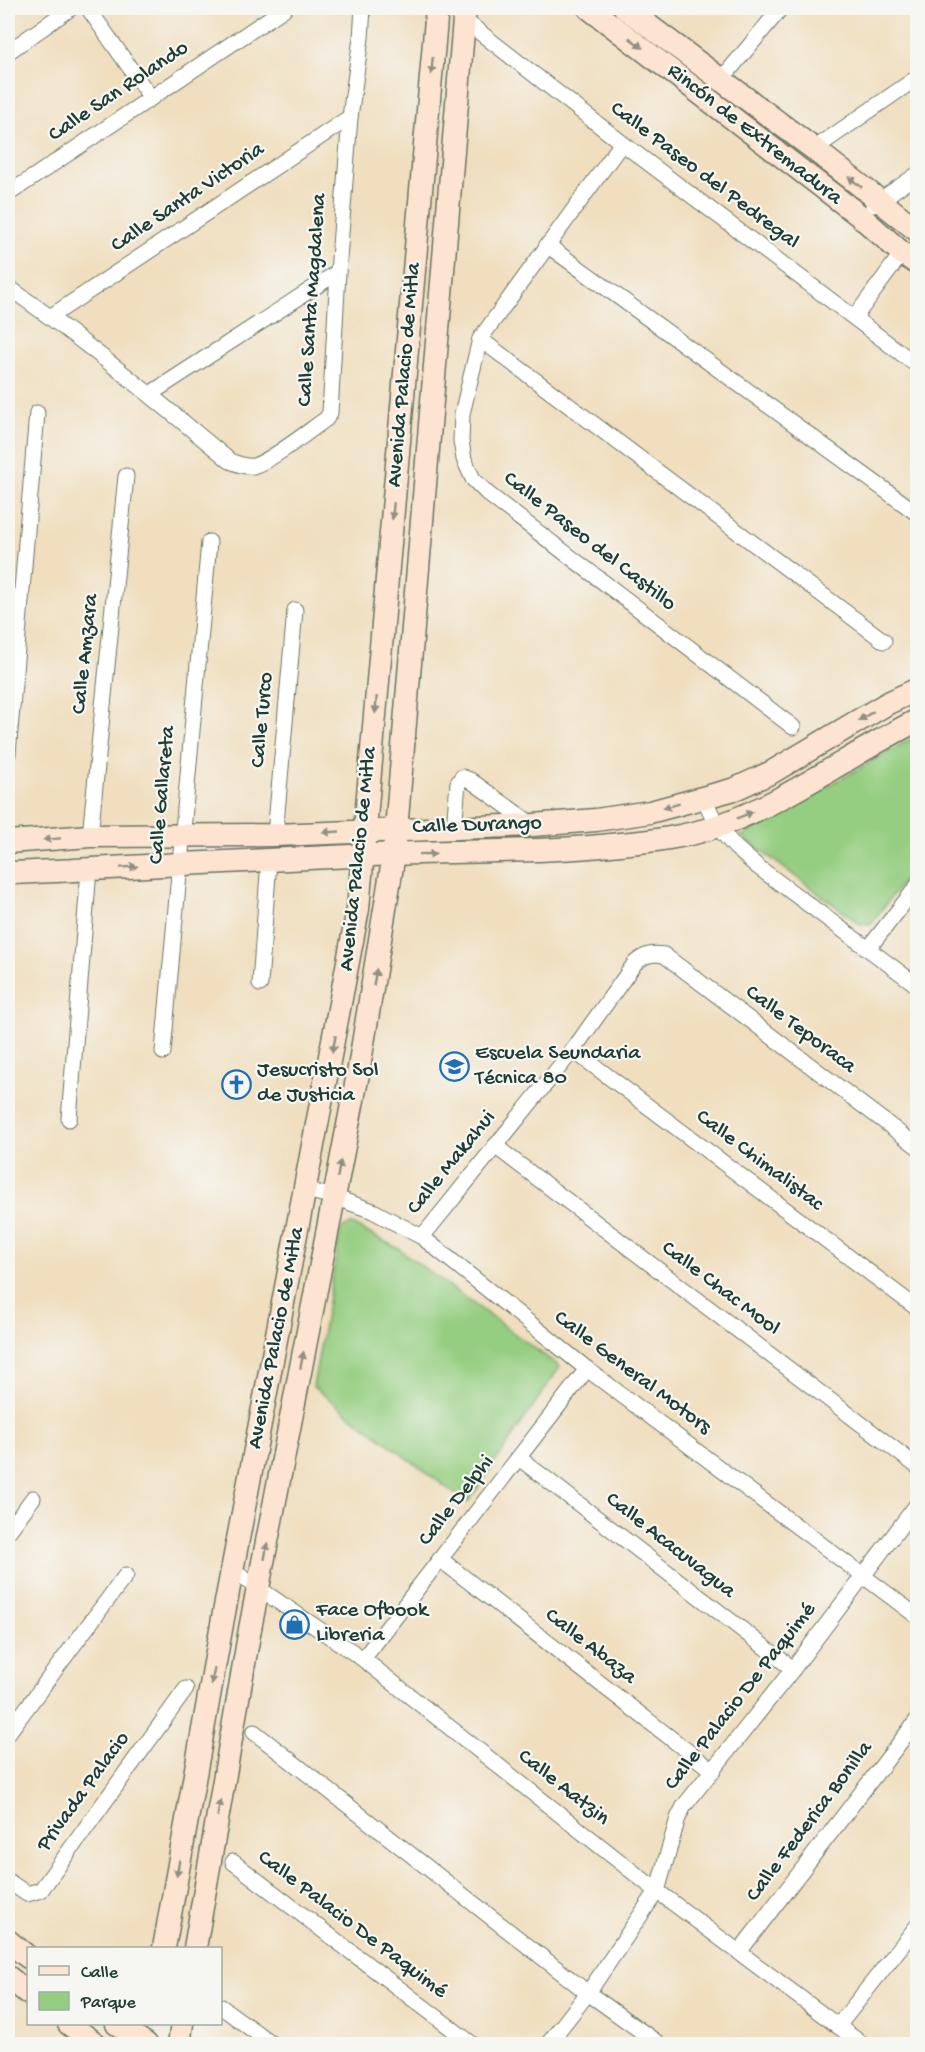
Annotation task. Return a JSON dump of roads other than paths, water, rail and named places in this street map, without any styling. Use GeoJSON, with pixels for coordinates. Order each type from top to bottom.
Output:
{"type":"FeatureCollection","features":[{"type":"Feature","properties":{"kind":"main road","name":"Avenida Palacio de Mitla"},"geometry":{"type":"LineString","coordinates":[[164,1947],[233,1571],[352,951],[364,857],[437,8]]}},
{"type":"Feature","properties":{"kind":"main road","name":"Rincón de Extremadura"},"geometry":{"type":"LineString","coordinates":[[589,8],[860,216],[910,259]]}},
{"type":"Feature","properties":{"kind":"main road","name":"Rincón de Extremadura"},"geometry":{"type":"LineString","coordinates":[[628,8],[918,231]]}},
{"type":"Feature","properties":{"kind":"main road","name":"Avenida Palacio de Mitla"},"geometry":{"type":"LineString","coordinates":[[195,1947],[259,1588],[360,1063],[394,854],[465,14]]}},
{"type":"Feature","properties":{"kind":"main road","name":"Calle Durango"},"geometry":{"type":"LineString","coordinates":[[8,842],[90,836],[275,835],[533,825],[650,812],[735,789],[772,772],[888,703],[918,689]]}},
{"type":"Feature","properties":{"kind":"main road","name":"Calle Durango"},"geometry":{"type":"LineString","coordinates":[[8,873],[394,854],[517,852],[665,840],[717,826],[761,808],[918,720]]}},
{"type":"Feature","properties":{"kind":"main road"},"geometry":{"type":"LineString","coordinates":[[8,1941],[27,1957]]}},
{"type":"Feature","properties":{"kind":"main road"},"geometry":{"type":"LineString","coordinates":[[8,1977],[27,1992]]}},
{"type":"Feature","properties":{"kind":"main road"},"geometry":{"type":"LineString","coordinates":[[70,2025],[96,2044]]}},
{"type":"Feature","properties":{"kind":"main road"},"geometry":{"type":"LineString","coordinates":[[118,2025],[146,2044],[150,2025]]}},
{"type":"Feature","properties":{"kind":"main road"},"geometry":{"type":"LineString","coordinates":[[179,2044],[182,2025]]}},
{"type":"Feature","properties":{"kind":"street"},"geometry":{"type":"LineString","coordinates":[[8,52],[71,8]]}},
{"type":"Feature","properties":{"kind":"street"},"geometry":{"type":"LineString","coordinates":[[88,8],[151,98]]}},
{"type":"Feature","properties":{"kind":"street","name":"Calle San Rolando"},"geometry":{"type":"LineString","coordinates":[[8,194],[285,8]]}},
{"type":"Feature","properties":{"kind":"street","name":"Calle Santa Magdalena"},"geometry":{"type":"LineString","coordinates":[[8,287],[150,394],[230,461],[246,466],[261,463],[326,419],[330,413],[350,117],[362,38],[363,8]]}},
{"type":"Feature","properties":{"kind":"street"},"geometry":{"type":"LineString","coordinates":[[721,80],[781,8]]}},
{"type":"Feature","properties":{"kind":"street","name":"Calle Paseo del Pedregal"},"geometry":{"type":"LineString","coordinates":[[465,14],[622,143],[918,366]]}},
{"type":"Feature","properties":{"kind":"street"},"geometry":{"type":"LineString","coordinates":[[814,149],[918,77]]}},
{"type":"Feature","properties":{"kind":"street","name":"Calle Santa Victoria"},"geometry":{"type":"LineString","coordinates":[[50,317],[350,117]]}},
{"type":"Feature","properties":{"kind":"street","name":"Calle Paseo del Castillo"},"geometry":{"type":"LineString","coordinates":[[622,143],[480,339],[462,414],[461,441],[464,459],[474,479],[488,494],[793,727]]}},
{"type":"Feature","properties":{"kind":"street"},"geometry":{"type":"LineString","coordinates":[[860,216],[918,174]]}},
{"type":"Feature","properties":{"kind":"street"},"geometry":{"type":"LineString","coordinates":[[547,245],[918,514]]}},
{"type":"Feature","properties":{"kind":"street"},"geometry":{"type":"LineString","coordinates":[[855,317],[910,259]]}},
{"type":"Feature","properties":{"kind":"street"},"geometry":{"type":"LineString","coordinates":[[150,394],[338,272]]}},
{"type":"Feature","properties":{"kind":"street"},"geometry":{"type":"LineString","coordinates":[[480,339],[884,641]]}},
{"type":"Feature","properties":{"kind":"street"},"geometry":{"type":"LineString","coordinates":[[8,754],[37,413]]}},
{"type":"Feature","properties":{"kind":"street","name":"Calle Amzara"},"geometry":{"type":"LineString","coordinates":[[90,836],[126,476]]}},
{"type":"Feature","properties":{"kind":"street","name":"Calle Gallareta"},"geometry":{"type":"LineString","coordinates":[[163,1052],[209,542]]}},
{"type":"Feature","properties":{"kind":"street","name":"Calle Turco"},"geometry":{"type":"LineString","coordinates":[[275,835],[295,610]]}},
{"type":"Feature","properties":{"kind":"street"},"geometry":{"type":"LineString","coordinates":[[454,828],[458,783],[462,777],[470,780],[533,825]]}},
{"type":"Feature","properties":{"kind":"street"},"geometry":{"type":"LineString","coordinates":[[704,798],[717,826],[735,847],[758,867],[918,986]]}},
{"type":"Feature","properties":{"kind":"street"},"geometry":{"type":"LineString","coordinates":[[260,984],[269,860]]}},
{"type":"Feature","properties":{"kind":"street"},"geometry":{"type":"LineString","coordinates":[[69,1119],[89,870]]}},
{"type":"Feature","properties":{"kind":"street"},"geometry":{"type":"LineString","coordinates":[[868,949],[918,885]]}},
{"type":"Feature","properties":{"kind":"street","name":"Calle Makahui"},"geometry":{"type":"LineString","coordinates":[[422,1237],[573,1050],[635,963],[644,956],[654,954]]}},
{"type":"Feature","properties":{"kind":"street","name":"Calle Teporaca"},"geometry":{"type":"LineString","coordinates":[[654,954],[664,955],[918,1147]]}},
{"type":"Feature","properties":{"kind":"street","name":"Calle Chimalistac"},"geometry":{"type":"LineString","coordinates":[[573,1050],[918,1309]]}},
{"type":"Feature","properties":{"kind":"street","name":"Calle Chac Mool"},"geometry":{"type":"LineString","coordinates":[[495,1146],[918,1467]]}},
{"type":"Feature","properties":{"kind":"street","name":"Calle General Motors"},"geometry":{"type":"LineString","coordinates":[[306,1190],[373,1211],[422,1237],[587,1370],[918,1617]]}},
{"type":"Feature","properties":{"kind":"street","name":"Calle Delphi"},"geometry":{"type":"LineString","coordinates":[[363,1659],[587,1370]]}},
{"type":"Feature","properties":{"kind":"street","name":"Calle Acacuvagua"},"geometry":{"type":"LineString","coordinates":[[519,1458],[793,1669]]}},
{"type":"Feature","properties":{"kind":"street"},"geometry":{"type":"LineString","coordinates":[[8,1532],[33,1498]]}},
{"type":"Feature","properties":{"kind":"street","name":"Calle Palacio De Paquimé"},"geometry":{"type":"LineString","coordinates":[[548,2044],[588,1993],[657,1891],[678,1818],[684,1806],[793,1669],[918,1503]]}},
{"type":"Feature","properties":{"kind":"street","name":"Calle Abaza"},"geometry":{"type":"LineString","coordinates":[[440,1559],[713,1771]]}},
{"type":"Feature","properties":{"kind":"street","name":"Calle Aatzin"},"geometry":{"type":"LineString","coordinates":[[233,1571],[363,1659],[657,1891],[862,2044]]}},
{"type":"Feature","properties":{"kind":"street"},"geometry":{"type":"LineString","coordinates":[[8,1732],[126,1575]]}},
{"type":"Feature","properties":{"kind":"street","name":"Privada Palacio"},"geometry":{"type":"LineString","coordinates":[[8,1881],[27,1894],[41,1890],[186,1689]]}},
{"type":"Feature","properties":{"kind":"street","name":"Calle Federica Bonilla"},"geometry":{"type":"LineString","coordinates":[[739,1952],[918,1719]]}},
{"type":"Feature","properties":{"kind":"street"},"geometry":{"type":"LineString","coordinates":[[254,1732],[588,1993],[659,2044]]}},
{"type":"Feature","properties":{"kind":"street","name":"Calle Palacio De Paquimé"},"geometry":{"type":"LineString","coordinates":[[233,1862],[472,2044]]}},
{"type":"Feature","properties":{"kind":"street"},"geometry":{"type":"LineString","coordinates":[[838,2026],[918,1925]]}},
{"type":"Feature","properties":{"kind":"street"},"geometry":{"type":"LineString","coordinates":[[222,2007],[272,2044]]}},
{"type":"Feature","properties":{"kind":"place","name":"Escuela Seundaria Técnica 80"},"geometry":{"type":"Point","coordinates":[454,1067]}},
{"type":"Feature","properties":{"kind":"place","name":"Jesucristo Sol de Justicia"},"geometry":{"type":"Point","coordinates":[236,1084]}},
{"type":"Feature","properties":{"kind":"place","name":"Face Ofbook Libreria"},"geometry":{"type":"Point","coordinates":[295,1624]}}]}
